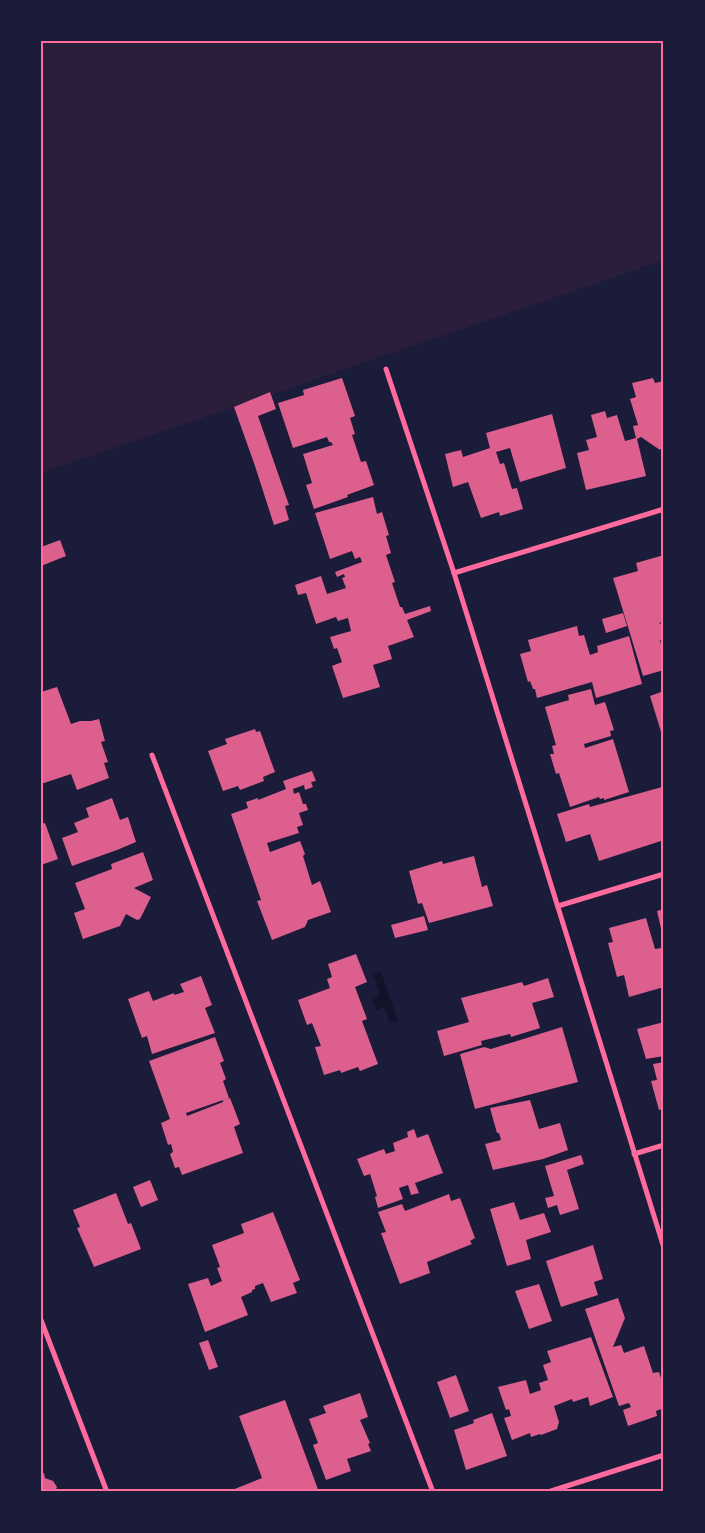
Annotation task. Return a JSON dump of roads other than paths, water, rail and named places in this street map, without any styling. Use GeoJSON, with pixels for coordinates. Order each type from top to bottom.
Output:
{"type":"FeatureCollection","features":[{"type":"Feature","properties":{"kind":"street"},"geometry":{"type":"LineString","coordinates":[[386,369],[454,573],[664,1248]]}},
{"type":"Feature","properties":{"kind":"street"},"geometry":{"type":"LineString","coordinates":[[454,573],[664,509]]}},
{"type":"Feature","properties":{"kind":"street"},"geometry":{"type":"LineString","coordinates":[[152,755],[433,1492]]}},
{"type":"Feature","properties":{"kind":"street"},"geometry":{"type":"LineString","coordinates":[[558,906],[664,874]]}},
{"type":"Feature","properties":{"kind":"street"},"geometry":{"type":"LineString","coordinates":[[634,1154],[664,1145]]}},
{"type":"Feature","properties":{"kind":"street"},"geometry":{"type":"LineString","coordinates":[[41,1320],[107,1492]]}},
{"type":"Feature","properties":{"kind":"street"},"geometry":{"type":"LineString","coordinates":[[548,1492],[664,1455]]}}]}
